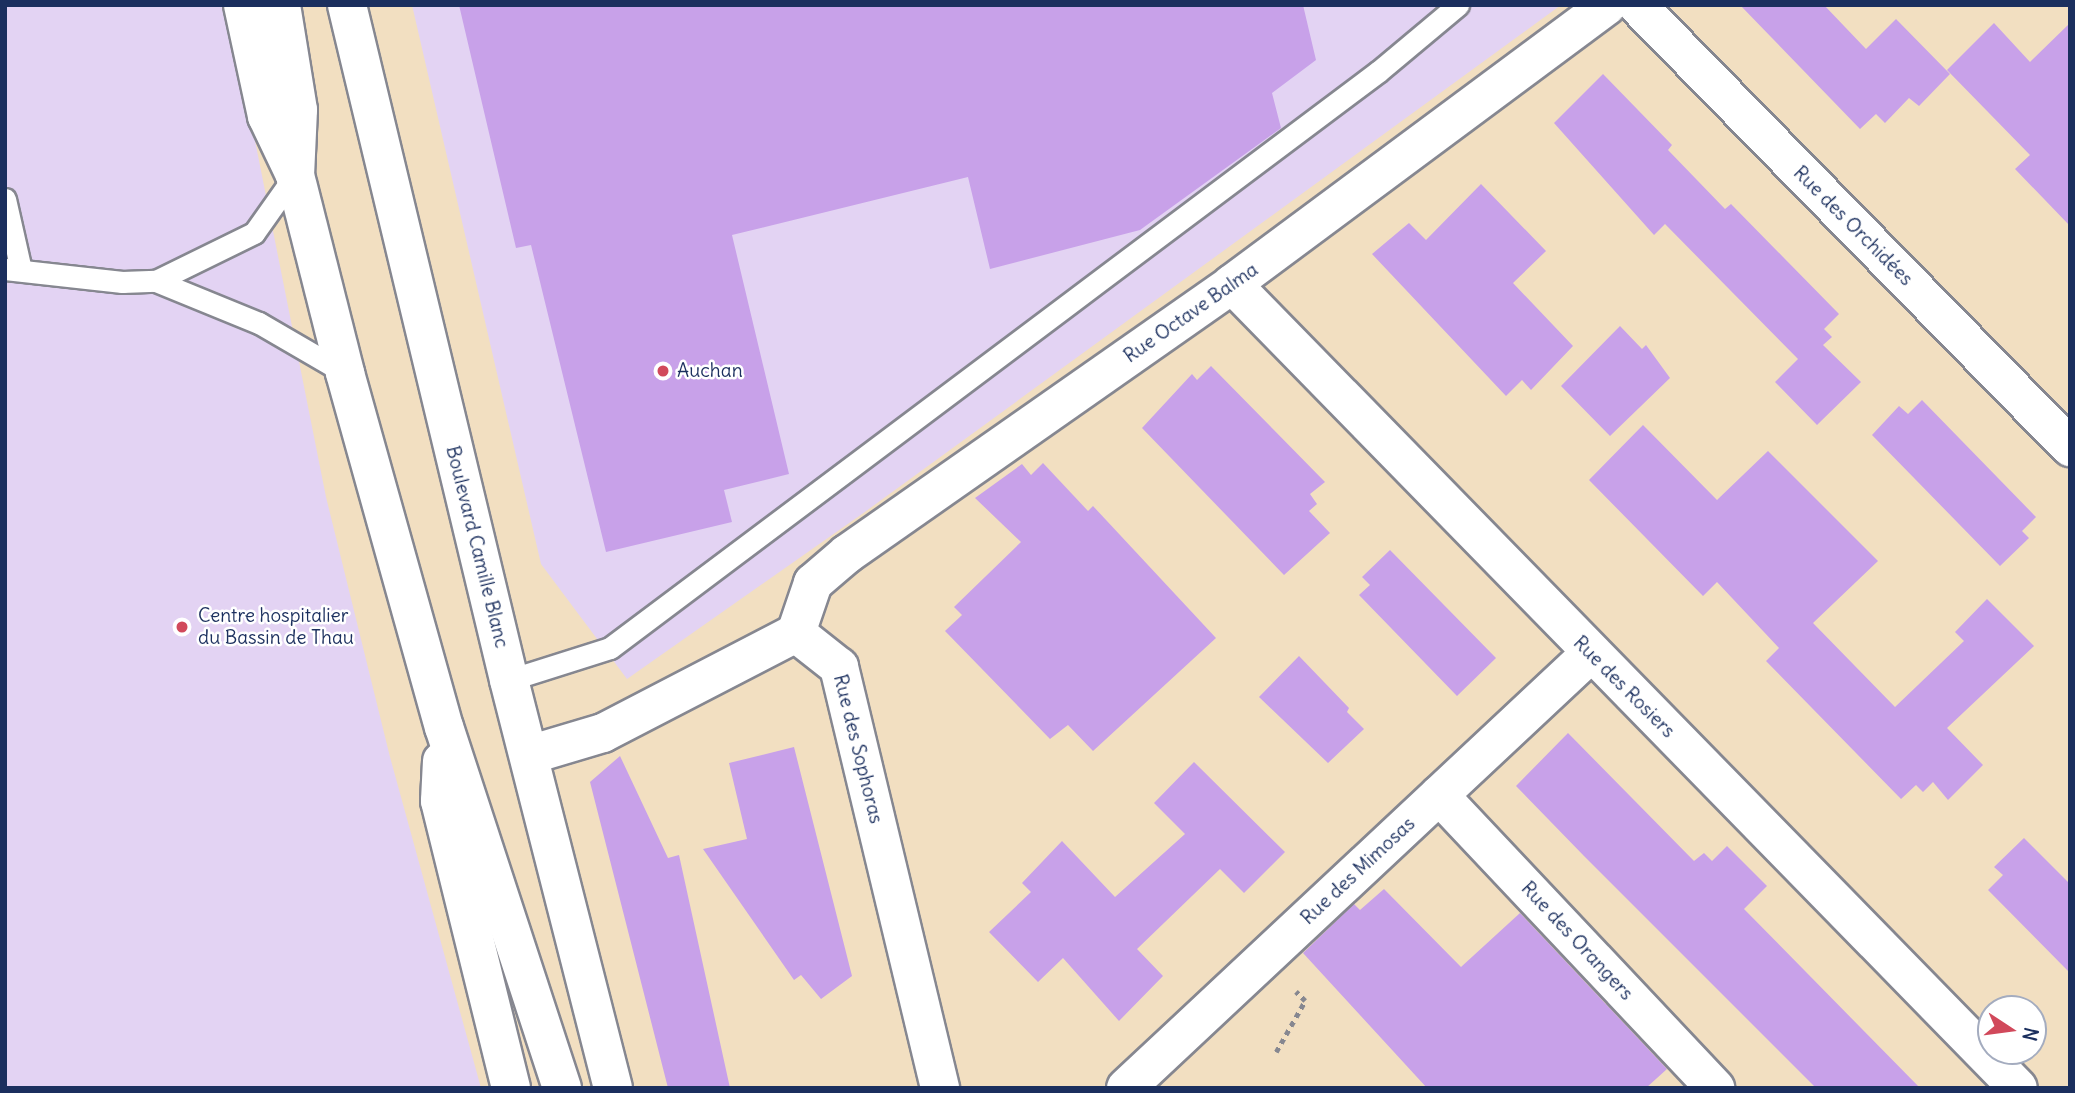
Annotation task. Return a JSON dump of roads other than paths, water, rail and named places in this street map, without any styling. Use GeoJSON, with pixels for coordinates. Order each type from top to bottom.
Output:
{"type":"FeatureCollection","features":[{"type":"Feature","properties":{"kind":"street"},"geometry":{"type":"LineString","coordinates":[[243,5],[267,116],[295,175],[345,373],[444,727],[562,1088]]}},
{"type":"Feature","properties":{"kind":"street"},"geometry":{"type":"LineString","coordinates":[[281,5],[298,110],[295,175]]}},
{"type":"Feature","properties":{"kind":"street","name":"Boulevard Camille Blanc"},"geometry":{"type":"LineString","coordinates":[[347,5],[509,680],[613,1088]]}},
{"type":"Feature","properties":{"kind":"street","name":"Rue Octave Balma"},"geometry":{"type":"LineString","coordinates":[[796,633],[813,583],[847,554],[1232,284],[1607,5]]}},
{"type":"Feature","properties":{"kind":"street","name":"Rue des Orchidées"},"geometry":{"type":"LineString","coordinates":[[1637,5],[2070,447]]}},
{"type":"Feature","properties":{"kind":"street","name":"Rue des Rosiers"},"geometry":{"type":"LineString","coordinates":[[1232,284],[1590,654],[2018,1088]]}},
{"type":"Feature","properties":{"kind":"street"},"geometry":{"type":"LineString","coordinates":[[529,755],[604,733],[796,633]]}},
{"type":"Feature","properties":{"kind":"street","name":"Rue des Sophoras"},"geometry":{"type":"LineString","coordinates":[[796,633],[839,667],[940,1088]]}},
{"type":"Feature","properties":{"kind":"street","name":"Rue des Mimosas"},"geometry":{"type":"LineString","coordinates":[[1126,1088],[1590,654]]}},
{"type":"Feature","properties":{"kind":"street"},"geometry":{"type":"LineString","coordinates":[[444,727],[440,801],[511,1088]]}},
{"type":"Feature","properties":{"kind":"street","name":"Rue des Orangers"},"geometry":{"type":"LineString","coordinates":[[1439,795],[1715,1088]]}},
{"type":"Feature","properties":{"kind":"lane"},"geometry":{"type":"LineString","coordinates":[[509,680],[610,648],[1368,80],[1458,5]]}},
{"type":"Feature","properties":{"kind":"lane"},"geometry":{"type":"LineString","coordinates":[[156,281],[254,233],[295,175]]}},
{"type":"Feature","properties":{"kind":"lane"},"geometry":{"type":"LineString","coordinates":[[5,199],[13,269],[122,282],[156,281],[259,323],[345,373]]}},
{"type":"Feature","properties":{"kind":"place","name":"Auchan"},"geometry":{"type":"Point","coordinates":[663,371]}},
{"type":"Feature","properties":{"kind":"place","name":"Centre hospitalier du Bassin de Thau"},"geometry":{"type":"Point","coordinates":[182,627]}}]}
